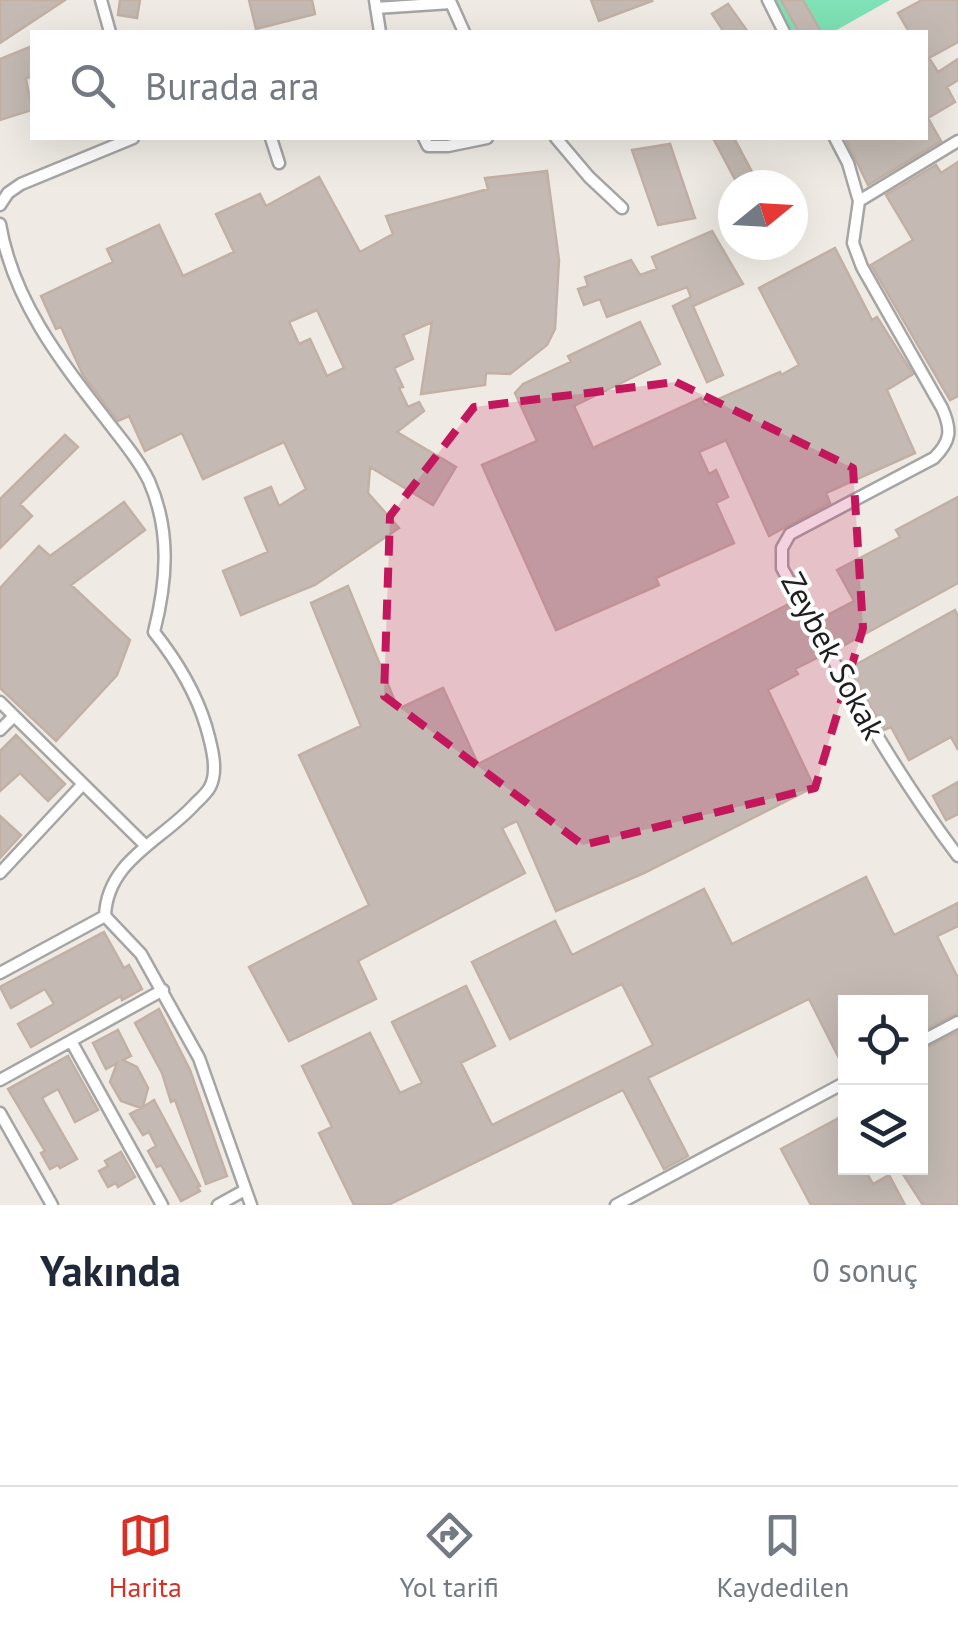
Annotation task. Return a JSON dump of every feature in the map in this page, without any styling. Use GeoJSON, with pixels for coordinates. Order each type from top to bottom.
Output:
{"type":"FeatureCollection","features":[{"type":"Feature","properties":{"kind":"street"},"geometry":{"type":"LineString","coordinates":[[101,0],[109,30]]}},
{"type":"Feature","properties":{"kind":"street"},"geometry":{"type":"LineString","coordinates":[[768,0],[783,30]]}},
{"type":"Feature","properties":{"kind":"street"},"geometry":{"type":"LineString","coordinates":[[377,30],[376,4],[451,3],[463,30]]}},
{"type":"Feature","properties":{"kind":"street"},"geometry":{"type":"LineString","coordinates":[[0,205],[8,193],[22,184],[128,140]]}},
{"type":"Feature","properties":{"kind":"street"},"geometry":{"type":"LineString","coordinates":[[272,140],[279,164]]}},
{"type":"Feature","properties":{"kind":"street"},"geometry":{"type":"LineString","coordinates":[[425,140],[428,146],[477,140]]}},
{"type":"Feature","properties":{"kind":"street"},"geometry":{"type":"LineString","coordinates":[[558,140],[622,208]]}},
{"type":"Feature","properties":{"kind":"street","name":"Zeybek Sokak"},"geometry":{"type":"LineString","coordinates":[[836,140],[848,163],[858,202],[852,242],[862,267],[942,408],[950,431],[947,445],[934,458],[790,534],[782,548],[782,568],[874,736],[958,856]]}},
{"type":"Feature","properties":{"kind":"street"},"geometry":{"type":"LineString","coordinates":[[858,202],[958,141]]}},
{"type":"Feature","properties":{"kind":"street"},"geometry":{"type":"LineString","coordinates":[[0,224],[29,312],[138,462],[156,500],[166,546],[166,580],[154,632],[176,658],[188,683],[210,739],[214,768],[210,788],[189,811],[124,864],[105,916],[141,954],[199,1058],[251,1205]]}},
{"type":"Feature","properties":{"kind":"street"},"geometry":{"type":"LineString","coordinates":[[0,273],[12,264]]}},
{"type":"Feature","properties":{"kind":"street"},"geometry":{"type":"LineString","coordinates":[[0,702],[146,846]]}},
{"type":"Feature","properties":{"kind":"street"},"geometry":{"type":"LineString","coordinates":[[0,730],[14,716]]}},
{"type":"Feature","properties":{"kind":"street"},"geometry":{"type":"LineString","coordinates":[[0,873],[83,784]]}},
{"type":"Feature","properties":{"kind":"street"},"geometry":{"type":"LineString","coordinates":[[0,973],[105,916]]}},
{"type":"Feature","properties":{"kind":"street"},"geometry":{"type":"LineString","coordinates":[[0,1080],[163,990]]}},
{"type":"Feature","properties":{"kind":"street"},"geometry":{"type":"LineString","coordinates":[[928,1038],[958,1022]]}},
{"type":"Feature","properties":{"kind":"street"},"geometry":{"type":"LineString","coordinates":[[71,1040],[162,1205]]}},
{"type":"Feature","properties":{"kind":"street"},"geometry":{"type":"LineString","coordinates":[[616,1205],[840,1085]]}},
{"type":"Feature","properties":{"kind":"street"},"geometry":{"type":"LineString","coordinates":[[0,1113],[52,1205]]}},
{"type":"Feature","properties":{"kind":"street"},"geometry":{"type":"LineString","coordinates":[[218,1205],[245,1190]]}},
{"type":"Feature","properties":{"kind":"highlighted area"},"geometry":{"type":"Polygon","coordinates":[[[676,382],[853,468],[863,628],[815,788],[583,845],[384,696],[390,516],[474,407],[676,382]]]}},
{"type":"Feature","properties":{"kind":"green space"},"geometry":{"type":"Polygon","coordinates":[[[774,0],[890,0],[837,30],[791,30],[774,0]]]}},
{"type":"Feature","properties":{"kind":"building"},"geometry":{"type":"Polygon","coordinates":[[[0,0],[65,0],[0,43],[0,0]]]}},
{"type":"Feature","properties":{"kind":"building"},"geometry":{"type":"Polygon","coordinates":[[[120,0],[140,0],[137,18],[118,15],[120,0]]]}},
{"type":"Feature","properties":{"kind":"building"},"geometry":{"type":"Polygon","coordinates":[[[249,0],[312,0],[315,14],[256,29],[249,0]]]}},
{"type":"Feature","properties":{"kind":"building"},"geometry":{"type":"Polygon","coordinates":[[[591,0],[651,0],[652,1],[599,21],[591,0]]]}},
{"type":"Feature","properties":{"kind":"building"},"geometry":{"type":"Polygon","coordinates":[[[781,0],[803,0],[820,30],[798,30],[781,0]]]}},
{"type":"Feature","properties":{"kind":"building"},"geometry":{"type":"Polygon","coordinates":[[[922,0],[958,0],[958,42],[929,58],[938,72],[958,59],[958,80],[947,87],[955,102],[928,118],[928,30],[908,30],[898,13],[922,0]]]}},
{"type":"Feature","properties":{"kind":"building"},"geometry":{"type":"Polygon","coordinates":[[[728,4],[747,30],[723,30],[712,14],[728,4]]]}},
{"type":"Feature","properties":{"kind":"building"},"geometry":{"type":"Polygon","coordinates":[[[30,47],[30,77],[26,79],[30,111],[0,120],[0,59],[30,47]]]}},
{"type":"Feature","properties":{"kind":"building"},"geometry":{"type":"Polygon","coordinates":[[[928,118],[941,141],[868,185],[846,140],[928,140],[928,118]]]}},
{"type":"Feature","properties":{"kind":"building"},"geometry":{"type":"Polygon","coordinates":[[[714,140],[735,140],[751,170],[730,170],[714,140]]]}},
{"type":"Feature","properties":{"kind":"building"},"geometry":{"type":"Polygon","coordinates":[[[670,144],[695,218],[658,225],[632,150],[670,144]]]}},
{"type":"Feature","properties":{"kind":"building"},"geometry":{"type":"Polygon","coordinates":[[[958,162],[958,396],[950,400],[871,265],[913,240],[886,195],[936,165],[941,173],[958,162]]]}},
{"type":"Feature","properties":{"kind":"building"},"geometry":{"type":"Polygon","coordinates":[[[547,171],[559,260],[555,329],[547,345],[510,374],[486,373],[485,385],[421,394],[432,322],[403,335],[413,359],[394,368],[403,387],[399,388],[408,407],[419,402],[424,411],[397,432],[456,467],[433,505],[370,467],[368,493],[399,528],[315,585],[241,615],[223,571],[268,552],[245,498],[271,487],[279,506],[306,489],[284,442],[203,479],[182,433],[145,451],[129,416],[118,421],[83,375],[61,327],[56,329],[41,296],[113,262],[107,249],[159,225],[183,276],[234,252],[216,214],[260,194],[266,206],[319,177],[360,252],[393,234],[386,216],[488,189],[485,178],[547,171]],[[317,310],[289,322],[299,344],[310,339],[327,376],[344,368],[317,310]]]}},
{"type":"Feature","properties":{"kind":"building"},"geometry":{"type":"Polygon","coordinates":[[[712,231],[718,241],[718,260],[729,260],[743,284],[693,306],[723,375],[707,382],[673,306],[691,297],[687,287],[607,317],[600,299],[584,305],[578,289],[588,286],[585,277],[631,260],[640,275],[657,269],[652,257],[712,231]]]}},
{"type":"Feature","properties":{"kind":"building"},"geometry":{"type":"Polygon","coordinates":[[[835,248],[872,320],[877,317],[913,374],[887,390],[915,453],[826,493],[830,503],[769,536],[726,440],[699,452],[709,474],[716,470],[728,497],[716,503],[734,543],[656,578],[659,585],[556,630],[482,465],[537,441],[515,393],[523,384],[571,362],[568,356],[640,322],[660,364],[574,406],[593,448],[701,398],[705,405],[780,372],[781,375],[799,365],[759,288],[835,248]]]}},
{"type":"Feature","properties":{"kind":"building"},"geometry":{"type":"Polygon","coordinates":[[[65,435],[78,447],[20,504],[32,516],[0,548],[0,499],[65,435]]]}},
{"type":"Feature","properties":{"kind":"building"},"geometry":{"type":"Polygon","coordinates":[[[958,497],[958,583],[837,649],[820,619],[854,601],[837,570],[900,537],[896,530],[958,497]]]}},
{"type":"Feature","properties":{"kind":"building"},"geometry":{"type":"Polygon","coordinates":[[[124,502],[145,530],[71,585],[130,640],[117,675],[56,741],[0,688],[0,588],[39,546],[50,556],[124,502]]]}},
{"type":"Feature","properties":{"kind":"building"},"geometry":{"type":"Polygon","coordinates":[[[348,586],[398,709],[443,688],[478,764],[791,603],[821,656],[795,669],[798,674],[768,690],[814,787],[644,873],[556,911],[517,821],[502,828],[525,873],[358,961],[376,999],[289,1041],[249,967],[369,905],[299,755],[361,726],[311,603],[348,586]]]}},
{"type":"Feature","properties":{"kind":"building"},"geometry":{"type":"Polygon","coordinates":[[[955,610],[958,750],[951,737],[909,760],[891,727],[884,730],[848,669],[955,610]]]}},
{"type":"Feature","properties":{"kind":"building"},"geometry":{"type":"Polygon","coordinates":[[[16,735],[65,784],[48,801],[20,773],[0,791],[0,751],[16,735]]]}},
{"type":"Feature","properties":{"kind":"building"},"geometry":{"type":"Polygon","coordinates":[[[958,782],[958,814],[946,820],[933,796],[958,782]]]}},
{"type":"Feature","properties":{"kind":"building"},"geometry":{"type":"Polygon","coordinates":[[[0,816],[21,835],[0,858],[0,816]]]}},
{"type":"Feature","properties":{"kind":"building"},"geometry":{"type":"Polygon","coordinates":[[[866,877],[894,935],[958,903],[958,926],[937,936],[958,978],[958,1013],[928,1028],[928,995],[838,995],[838,1056],[809,999],[648,1078],[688,1156],[664,1169],[623,1090],[388,1205],[354,1205],[319,1133],[332,1127],[302,1066],[370,1033],[400,1093],[422,1083],[392,1022],[466,986],[495,1046],[461,1063],[492,1125],[653,1045],[622,984],[510,1039],[472,962],[555,921],[572,955],[704,889],[732,944],[866,877]]]}},
{"type":"Feature","properties":{"kind":"building"},"geometry":{"type":"Polygon","coordinates":[[[104,932],[124,968],[129,965],[142,989],[122,1000],[121,996],[31,1047],[18,1024],[54,1004],[45,989],[11,1008],[0,987],[104,932]]]}},
{"type":"Feature","properties":{"kind":"building"},"geometry":{"type":"Polygon","coordinates":[[[159,1009],[190,1070],[227,1176],[206,1184],[175,1100],[171,1102],[162,1073],[135,1023],[159,1009]]]}},
{"type":"Feature","properties":{"kind":"building"},"geometry":{"type":"Polygon","coordinates":[[[118,1030],[131,1056],[123,1060],[137,1067],[148,1088],[143,1107],[154,1100],[200,1186],[200,1191],[181,1201],[161,1165],[157,1167],[148,1151],[156,1146],[149,1132],[143,1135],[130,1114],[141,1108],[121,1101],[110,1082],[117,1063],[106,1069],[93,1043],[118,1030]]]}},
{"type":"Feature","properties":{"kind":"building"},"geometry":{"type":"Polygon","coordinates":[[[958,1032],[958,1205],[923,1205],[904,1175],[928,1175],[928,1047],[958,1032]]]}},
{"type":"Feature","properties":{"kind":"building"},"geometry":{"type":"Polygon","coordinates":[[[68,1056],[98,1110],[75,1122],[58,1089],[42,1098],[77,1159],[50,1169],[41,1153],[45,1151],[8,1089],[68,1056]]]}},
{"type":"Feature","properties":{"kind":"building"},"geometry":{"type":"Polygon","coordinates":[[[838,1118],[838,1175],[868,1175],[873,1184],[889,1175],[905,1205],[811,1205],[781,1149],[838,1118]]]}},
{"type":"Feature","properties":{"kind":"building"},"geometry":{"type":"Polygon","coordinates":[[[121,1152],[135,1177],[118,1187],[116,1183],[108,1187],[99,1171],[108,1166],[105,1161],[121,1152]]]}}]}
